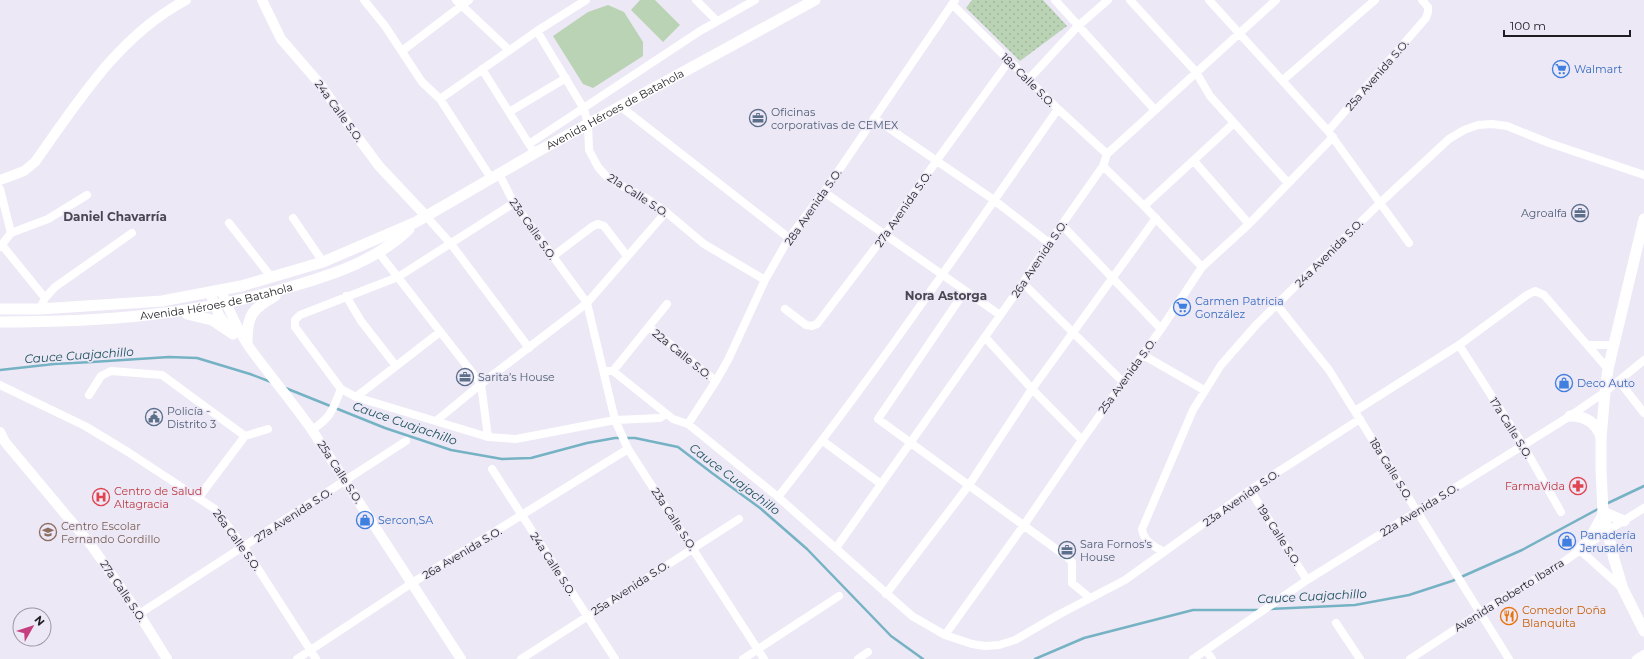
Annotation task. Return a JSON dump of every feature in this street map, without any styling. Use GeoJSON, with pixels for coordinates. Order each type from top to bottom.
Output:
{"type":"FeatureCollection","features":[{"type":"Feature","properties":{"kind":"main road","name":"Avenida Héroes de Batahola"},"geometry":{"type":"LineString","coordinates":[[0,309],[40,309],[148,302],[215,291],[272,278],[323,262],[416,222],[495,176],[532,149],[588,124],[815,0]]}},
{"type":"Feature","properties":{"kind":"main road"},"geometry":{"type":"LineString","coordinates":[[1644,219],[1608,369],[1604,392],[1601,438],[1603,508],[1608,531],[1623,589],[1644,631]]}},
{"type":"Feature","properties":{"kind":"main road","name":"Avenida Héroes de Batahola"},"geometry":{"type":"LineString","coordinates":[[0,322],[122,319],[179,312],[226,304],[328,276],[354,266],[379,253],[416,222]]}},
{"type":"Feature","properties":{"kind":"main road"},"geometry":{"type":"LineString","coordinates":[[249,346],[247,327],[249,318],[254,310],[259,305],[287,288]]}},
{"type":"Feature","properties":{"kind":"main road"},"geometry":{"type":"LineString","coordinates":[[179,312],[205,317],[233,334]]}},
{"type":"Feature","properties":{"kind":"main road"},"geometry":{"type":"LineString","coordinates":[[1570,416],[1581,417],[1590,421],[1596,428],[1601,438]]}},
{"type":"Feature","properties":{"kind":"main road"},"geometry":{"type":"LineString","coordinates":[[1603,508],[1624,521]]}},
{"type":"Feature","properties":{"kind":"main road"},"geometry":{"type":"LineString","coordinates":[[1580,550],[1593,533],[1603,508]]}},
{"type":"Feature","properties":{"kind":"street"},"geometry":{"type":"LineString","coordinates":[[0,180],[24,171],[35,162],[92,82],[112,58],[150,24],[172,7],[186,0]]}},
{"type":"Feature","properties":{"kind":"street","name":"24a Calle S.O."},"geometry":{"type":"LineString","coordinates":[[262,0],[281,39],[320,84],[379,166],[426,216]]}},
{"type":"Feature","properties":{"kind":"street","name":"23a Calle S.O."},"geometry":{"type":"LineString","coordinates":[[364,0],[402,51],[422,82],[440,99],[552,257],[587,303],[615,420],[627,446],[764,659]]}},
{"type":"Feature","properties":{"kind":"street"},"geometry":{"type":"LineString","coordinates":[[402,51],[459,3],[469,0]]}},
{"type":"Feature","properties":{"kind":"street"},"geometry":{"type":"LineString","coordinates":[[440,99],[537,31],[586,0]]}},
{"type":"Feature","properties":{"kind":"street"},"geometry":{"type":"LineString","coordinates":[[696,0],[717,21]]}},
{"type":"Feature","properties":{"kind":"street"},"geometry":{"type":"LineString","coordinates":[[482,69],[532,149],[584,109],[700,31],[755,0]]}},
{"type":"Feature","properties":{"kind":"street"},"geometry":{"type":"LineString","coordinates":[[1055,0],[1154,109]]}},
{"type":"Feature","properties":{"kind":"street"},"geometry":{"type":"LineString","coordinates":[[1028,80],[1078,26],[1108,0]]}},
{"type":"Feature","properties":{"kind":"street"},"geometry":{"type":"LineString","coordinates":[[1130,0],[1196,72],[1210,96],[1288,182]]}},
{"type":"Feature","properties":{"kind":"street"},"geometry":{"type":"LineString","coordinates":[[1209,0],[1284,80],[1330,134],[1410,243]]}},
{"type":"Feature","properties":{"kind":"street","name":"26a Avenida S.O."},"geometry":{"type":"LineString","coordinates":[[836,548],[1023,283],[1103,166],[1107,154],[1154,109],[1276,0]]}},
{"type":"Feature","properties":{"kind":"street"},"geometry":{"type":"LineString","coordinates":[[1284,80],[1375,0]]}},
{"type":"Feature","properties":{"kind":"street","name":"25a Avenida S.O."},"geometry":{"type":"LineString","coordinates":[[945,635],[1143,355],[1202,267],[1249,224],[1288,182],[1330,134],[1426,18],[1428,7],[1422,0]]}},
{"type":"Feature","properties":{"kind":"street","name":"18a Calle S.O."},"geometry":{"type":"LineString","coordinates":[[953,2],[1028,80],[1107,154]]}},
{"type":"Feature","properties":{"kind":"street","name":"28a Avenida S.O."},"geometry":{"type":"LineString","coordinates":[[688,424],[728,360],[765,280],[789,238],[824,192],[953,2]]}},
{"type":"Feature","properties":{"kind":"street"},"geometry":{"type":"LineString","coordinates":[[459,3],[509,50]]}},
{"type":"Feature","properties":{"kind":"street","name":"21a Calle S.O."},"geometry":{"type":"LineString","coordinates":[[537,31],[584,109],[588,124],[589,150],[598,167],[606,176],[618,184],[646,198],[666,212],[704,244],[765,280]]}},
{"type":"Feature","properties":{"kind":"street","name":"27a Avenida S.O."},"geometry":{"type":"LineString","coordinates":[[785,309],[806,325],[812,326],[817,324],[886,235],[937,160],[1009,61]]}},
{"type":"Feature","properties":{"kind":"street"},"geometry":{"type":"LineString","coordinates":[[509,112],[566,78]]}},
{"type":"Feature","properties":{"kind":"street"},"geometry":{"type":"LineString","coordinates":[[620,106],[789,238]]}},
{"type":"Feature","properties":{"kind":"street"},"geometry":{"type":"LineString","coordinates":[[778,497],[823,441],[943,275],[1058,109]]}},
{"type":"Feature","properties":{"kind":"street"},"geometry":{"type":"LineString","coordinates":[[874,118],[994,200],[1049,243]]}},
{"type":"Feature","properties":{"kind":"street"},"geometry":{"type":"LineString","coordinates":[[1144,206],[1234,123]]}},
{"type":"Feature","properties":{"kind":"street","name":"24a Avenida S.O."},"geometry":{"type":"LineString","coordinates":[[1164,552],[1143,537],[1142,529],[1194,410],[1204,390],[1221,365],[1257,324],[1381,202],[1449,139],[1464,130],[1478,125],[1492,124],[1507,126],[1550,143],[1644,175]]}},
{"type":"Feature","properties":{"kind":"street"},"geometry":{"type":"LineString","coordinates":[[1194,161],[1249,224]]}},
{"type":"Feature","properties":{"kind":"street"},"geometry":{"type":"LineString","coordinates":[[1103,166],[1156,218],[1202,267]]}},
{"type":"Feature","properties":{"kind":"street"},"geometry":{"type":"LineString","coordinates":[[0,189],[11,233]]}},
{"type":"Feature","properties":{"kind":"street"},"geometry":{"type":"LineString","coordinates":[[824,192],[1000,315]]}},
{"type":"Feature","properties":{"kind":"street"},"geometry":{"type":"LineString","coordinates":[[45,298],[1,246],[11,233],[48,219],[87,195]]}},
{"type":"Feature","properties":{"kind":"street"},"geometry":{"type":"LineString","coordinates":[[514,203],[398,277],[300,315],[295,320],[295,327],[341,389],[356,397],[488,437],[516,439],[615,420],[660,418],[666,414]]}},
{"type":"Feature","properties":{"kind":"street"},"geometry":{"type":"LineString","coordinates":[[436,421],[481,384],[587,303],[666,212]]}},
{"type":"Feature","properties":{"kind":"street"},"geometry":{"type":"LineString","coordinates":[[426,216],[451,244],[529,348]]}},
{"type":"Feature","properties":{"kind":"street"},"geometry":{"type":"LineString","coordinates":[[293,218],[323,262]]}},
{"type":"Feature","properties":{"kind":"street"},"geometry":{"type":"LineString","coordinates":[[886,594],[969,485],[1032,389],[1156,218]]}},
{"type":"Feature","properties":{"kind":"street"},"geometry":{"type":"LineString","coordinates":[[229,223],[272,278]]}},
{"type":"Feature","properties":{"kind":"street"},"geometry":{"type":"LineString","coordinates":[[552,257],[593,226],[598,224],[604,226],[627,256]]}},
{"type":"Feature","properties":{"kind":"street"},"geometry":{"type":"LineString","coordinates":[[1062,225],[1161,329]]}},
{"type":"Feature","properties":{"kind":"street"},"geometry":{"type":"LineString","coordinates":[[40,309],[45,298],[55,287],[132,233]]}},
{"type":"Feature","properties":{"kind":"street"},"geometry":{"type":"LineString","coordinates":[[379,253],[481,384],[488,437]]}},
{"type":"Feature","properties":{"kind":"street"},"geometry":{"type":"LineString","coordinates":[[1023,283],[1123,382]]}},
{"type":"Feature","properties":{"kind":"street","name":"25a Calle S.O."},"geometry":{"type":"LineString","coordinates":[[215,291],[226,304],[249,346],[294,403],[462,659]]}},
{"type":"Feature","properties":{"kind":"street","name":"25a Calle S.O."},"geometry":{"type":"LineString","coordinates":[[215,291],[215,306],[233,334],[249,346]]}},
{"type":"Feature","properties":{"kind":"street"},"geometry":{"type":"LineString","coordinates":[[966,291],[878,419],[1067,557],[1072,562],[1072,583],[1076,588],[1090,598]]}},
{"type":"Feature","properties":{"kind":"street"},"geometry":{"type":"LineString","coordinates":[[1356,411],[1459,345],[1535,291],[1544,295],[1608,369]]}},
{"type":"Feature","properties":{"kind":"street"},"geometry":{"type":"LineString","coordinates":[[346,296],[361,321],[396,366]]}},
{"type":"Feature","properties":{"kind":"street"},"geometry":{"type":"LineString","coordinates":[[614,371],[667,304]]}},
{"type":"Feature","properties":{"kind":"street","name":"18a Calle S.O."},"geometry":{"type":"LineString","coordinates":[[1277,305],[1325,365],[1356,411],[1509,659]]}},
{"type":"Feature","properties":{"kind":"street","name":"22a Calle S.O."},"geometry":{"type":"LineString","coordinates":[[649,327],[716,381]]}},
{"type":"Feature","properties":{"kind":"street"},"geometry":{"type":"LineString","coordinates":[[356,397],[440,332]]}},
{"type":"Feature","properties":{"kind":"street"},"geometry":{"type":"LineString","coordinates":[[985,337],[1032,389],[1082,440]]}},
{"type":"Feature","properties":{"kind":"street","name":"17a Calle S.O."},"geometry":{"type":"LineString","coordinates":[[1459,345],[1523,445],[1561,512]]}},
{"type":"Feature","properties":{"kind":"street"},"geometry":{"type":"LineString","coordinates":[[1588,345],[1614,345]]}},
{"type":"Feature","properties":{"kind":"street"},"geometry":{"type":"LineString","coordinates":[[1143,355],[1204,390]]}},
{"type":"Feature","properties":{"kind":"street","name":"22a Avenida S.O."},"geometry":{"type":"LineString","coordinates":[[1193,659],[1307,580],[1570,416],[1619,381],[1644,360]]}},
{"type":"Feature","properties":{"kind":"street"},"geometry":{"type":"LineString","coordinates":[[89,395],[101,376],[111,370],[162,375],[245,436]]}},
{"type":"Feature","properties":{"kind":"street"},"geometry":{"type":"LineString","coordinates":[[604,371],[614,371],[673,420],[688,424]]}},
{"type":"Feature","properties":{"kind":"street"},"geometry":{"type":"LineString","coordinates":[[1619,381],[1644,413]]}},
{"type":"Feature","properties":{"kind":"street","name":"26a Calle S.O."},"geometry":{"type":"LineString","coordinates":[[0,385],[85,426],[216,509],[244,547],[316,659]]}},
{"type":"Feature","properties":{"kind":"street"},"geometry":{"type":"LineString","coordinates":[[312,430],[326,420],[330,415],[341,389]]}},
{"type":"Feature","properties":{"kind":"street","name":"23a Avenida S.O."},"geometry":{"type":"LineString","coordinates":[[688,424],[778,497],[886,594],[917,619],[945,635],[972,644],[985,646],[999,645],[1015,640],[1125,580],[1250,490],[1360,419]]}},
{"type":"Feature","properties":{"kind":"street"},"geometry":{"type":"LineString","coordinates":[[199,497],[245,436],[268,429]]}},
{"type":"Feature","properties":{"kind":"street","name":"27a Calle S.O."},"geometry":{"type":"LineString","coordinates":[[0,432],[8,446],[91,545],[139,614],[167,659]]}},
{"type":"Feature","properties":{"kind":"street","name":"27a Avenida S.O."},"geometry":{"type":"LineString","coordinates":[[139,614],[406,441]]}},
{"type":"Feature","properties":{"kind":"street"},"geometry":{"type":"LineString","coordinates":[[823,441],[881,484]]}},
{"type":"Feature","properties":{"kind":"street","name":"26a Avenida S.O."},"geometry":{"type":"LineString","coordinates":[[297,659],[412,583],[522,516],[627,446]]}},
{"type":"Feature","properties":{"kind":"street","name":"24a Calle S.O."},"geometry":{"type":"LineString","coordinates":[[492,469],[615,659]]}},
{"type":"Feature","properties":{"kind":"street","name":"19a Calle S.O."},"geometry":{"type":"LineString","coordinates":[[1250,490],[1307,580]]}},
{"type":"Feature","properties":{"kind":"street","name":"Avenida Roberto Ibarra"},"geometry":{"type":"LineString","coordinates":[[1410,659],[1480,612],[1559,565],[1644,508]]}},
{"type":"Feature","properties":{"kind":"street","name":"25a Avenida S.O."},"geometry":{"type":"LineString","coordinates":[[521,659],[739,519]]}},
{"type":"Feature","properties":{"kind":"street"},"geometry":{"type":"LineString","coordinates":[[1580,550],[1623,589]]}},
{"type":"Feature","properties":{"kind":"street"},"geometry":{"type":"LineString","coordinates":[[743,659],[839,596]]}},
{"type":"Feature","properties":{"kind":"street"},"geometry":{"type":"LineString","coordinates":[[1336,623],[1360,659]]}},
{"type":"Feature","properties":{"kind":"street"},"geometry":{"type":"LineString","coordinates":[[1206,650],[1212,659]]}},
{"type":"Feature","properties":{"kind":"street"},"geometry":{"type":"LineString","coordinates":[[858,659],[868,652]]}},
{"type":"Feature","properties":{"kind":"street"},"geometry":{"type":"LineString","coordinates":[[1636,659],[1644,654]]}},
{"type":"Feature","properties":{"kind":"green space"},"geometry":{"type":"Polygon","coordinates":[[[640,0],[655,0],[680,25],[663,42],[631,10],[640,0]]]}},
{"type":"Feature","properties":{"kind":"green space"},"geometry":{"type":"Polygon","coordinates":[[[972,0],[1043,0],[1067,26],[1020,61],[966,8],[972,0]]]}},
{"type":"Feature","properties":{"kind":"green space"},"geometry":{"type":"Polygon","coordinates":[[[608,5],[624,12],[643,42],[643,56],[593,88],[583,84],[553,36],[588,12],[608,5]]]}},
{"type":"Feature","properties":{"kind":"waterway","name":"Cauce Cuajachillo"},"geometry":{"type":"LineString","coordinates":[[0,370],[54,364],[169,357],[197,358],[271,382]]}},
{"type":"Feature","properties":{"kind":"waterway","name":"Cauce Cuajachillo"},"geometry":{"type":"LineString","coordinates":[[283,387],[385,428],[451,450],[502,459],[531,458],[587,443],[615,438],[635,438],[678,447],[760,508],[807,549],[891,636],[923,659]]}},
{"type":"Feature","properties":{"kind":"waterway","name":"Cauce Cuajachillo"},"geometry":{"type":"LineString","coordinates":[[1606,504],[1644,486]]}},
{"type":"Feature","properties":{"kind":"waterway","name":"Cauce Cuajachillo"},"geometry":{"type":"LineString","coordinates":[[1270,609],[1355,605],[1409,595],[1452,581],[1522,550],[1600,508]]}},
{"type":"Feature","properties":{"kind":"waterway","name":"Cauce Cuajachillo"},"geometry":{"type":"LineString","coordinates":[[1035,659],[1084,638],[1193,610],[1259,610]]}},
{"type":"Feature","properties":{"kind":"place","name":"Walmart"},"geometry":{"type":"Point","coordinates":[1561,69]}},
{"type":"Feature","properties":{"kind":"place","name":"Oficinas corporativas de CEMEX"},"geometry":{"type":"Point","coordinates":[758,118]}},
{"type":"Feature","properties":{"kind":"place","name":"Agroalfa"},"geometry":{"type":"Point","coordinates":[1580,213]}},
{"type":"Feature","properties":{"kind":"place","name":"Carmen Patricia González"},"geometry":{"type":"Point","coordinates":[1182,307]}},
{"type":"Feature","properties":{"kind":"place","name":"Sarita’s House"},"geometry":{"type":"Point","coordinates":[465,377]}},
{"type":"Feature","properties":{"kind":"place","name":"Deco Auto"},"geometry":{"type":"Point","coordinates":[1564,383]}},
{"type":"Feature","properties":{"kind":"place","name":"Policía - Distrito 3"},"geometry":{"type":"Point","coordinates":[154,417]}},
{"type":"Feature","properties":{"kind":"place","name":"FarmaVida"},"geometry":{"type":"Point","coordinates":[1578,486]}},
{"type":"Feature","properties":{"kind":"place","name":"Centro de Salud Altagracia"},"geometry":{"type":"Point","coordinates":[101,497]}},
{"type":"Feature","properties":{"kind":"place","name":"Sercon,SA"},"geometry":{"type":"Point","coordinates":[365,520]}},
{"type":"Feature","properties":{"kind":"place","name":"Centro Escolar Fernando Gordillo"},"geometry":{"type":"Point","coordinates":[48,532]}},
{"type":"Feature","properties":{"kind":"place","name":"Panadería Jerusalén"},"geometry":{"type":"Point","coordinates":[1567,541]}},
{"type":"Feature","properties":{"kind":"place","name":"Sara Fornos’s House"},"geometry":{"type":"Point","coordinates":[1067,550]}},
{"type":"Feature","properties":{"kind":"place","name":"Comedor Doña Blanquita"},"geometry":{"type":"Point","coordinates":[1509,616]}},
{"type":"Feature","properties":{"kind":"district","name":"Daniel Chavarría"},"geometry":{"type":"Point","coordinates":[115,216]}},
{"type":"Feature","properties":{"kind":"district","name":"Nora Astorga"},"geometry":{"type":"Point","coordinates":[946,295]}}]}
